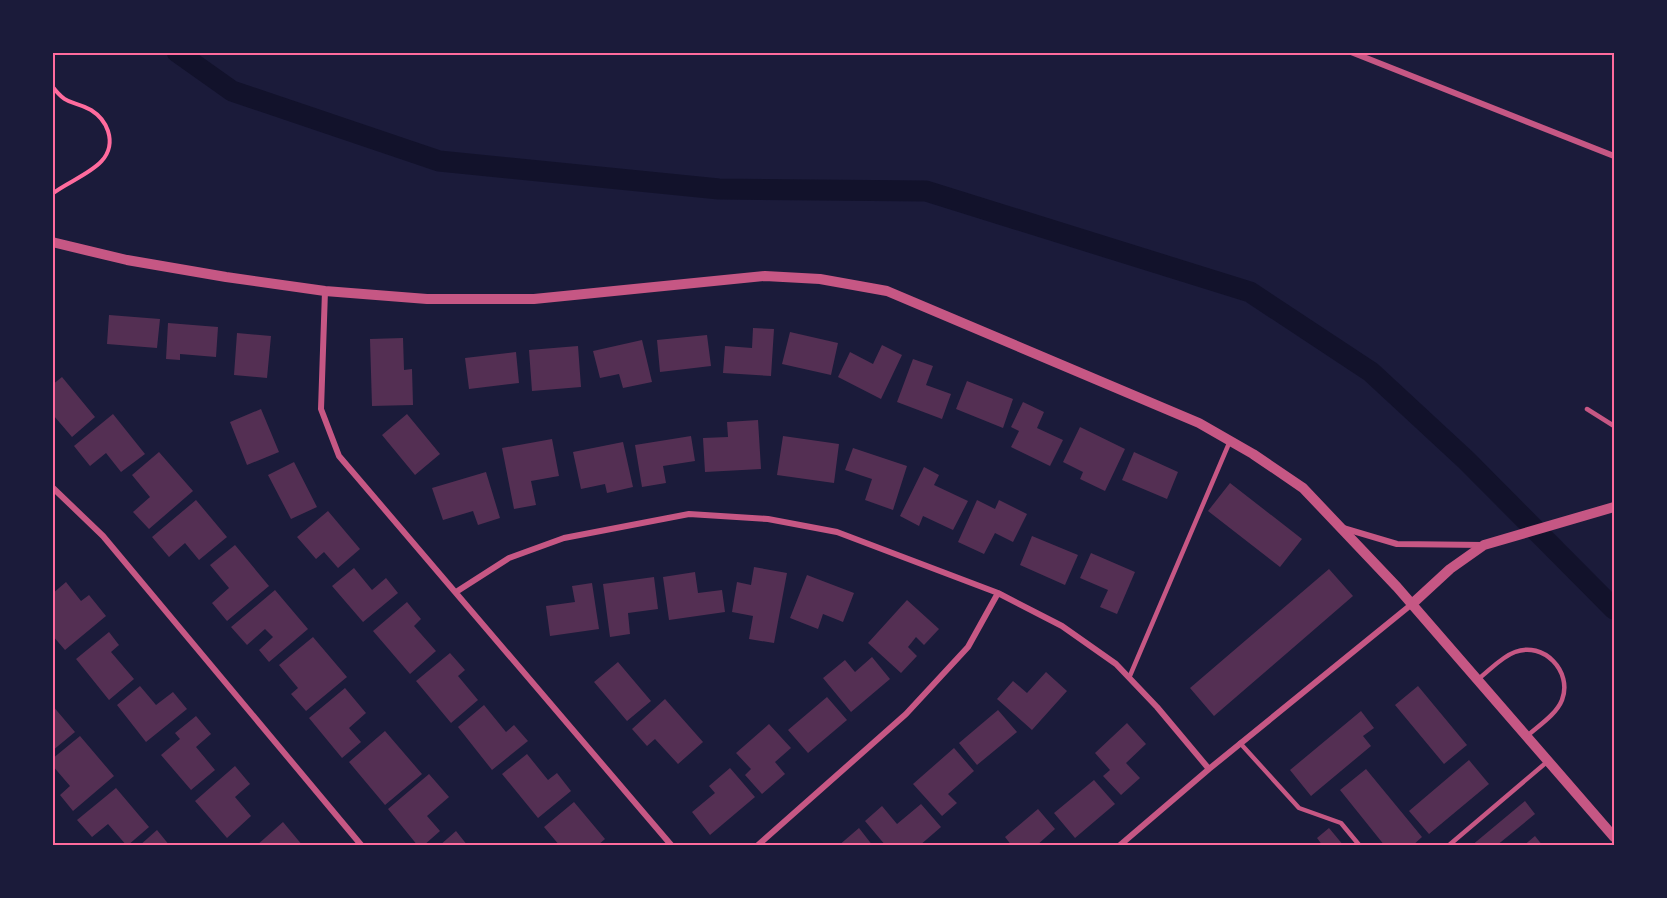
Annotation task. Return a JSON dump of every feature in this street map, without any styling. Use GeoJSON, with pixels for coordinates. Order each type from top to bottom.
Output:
{"type":"FeatureCollection","features":[{"type":"Feature","properties":{"kind":"street"},"geometry":{"type":"LineString","coordinates":[[1351,52],[1614,156]]}},
{"type":"Feature","properties":{"kind":"street"},"geometry":{"type":"LineString","coordinates":[[52,242],[127,260],[325,291],[427,299],[534,299],[765,276],[820,279],[887,291],[1198,423],[1303,488],[1412,604],[1614,837]]}},
{"type":"Feature","properties":{"kind":"street"},"geometry":{"type":"LineString","coordinates":[[325,291],[321,409],[339,456],[672,846]]}},
{"type":"Feature","properties":{"kind":"street"},"geometry":{"type":"LineString","coordinates":[[52,488],[103,536],[362,846]]}},
{"type":"Feature","properties":{"kind":"street"},"geometry":{"type":"LineString","coordinates":[[1342,527],[1397,544],[1484,545],[1614,507]]}},
{"type":"Feature","properties":{"kind":"street"},"geometry":{"type":"LineString","coordinates":[[456,592],[509,558],[564,538],[689,514],[768,519],[837,532],[998,593],[1062,626],[1116,664],[1209,769]]}},
{"type":"Feature","properties":{"kind":"street"},"geometry":{"type":"LineString","coordinates":[[1119,846],[1240,743],[1412,604],[1450,569],[1484,545]]}},
{"type":"Feature","properties":{"kind":"street"},"geometry":{"type":"LineString","coordinates":[[757,846],[906,714],[968,647],[998,593]]}},
{"type":"Feature","properties":{"kind":"lane"},"geometry":{"type":"LineString","coordinates":[[1587,409],[1614,426]]}},
{"type":"Feature","properties":{"kind":"lane"},"geometry":{"type":"LineString","coordinates":[[1129,678],[1230,441]]}},
{"type":"Feature","properties":{"kind":"lane"},"geometry":{"type":"LineString","coordinates":[[1477,680],[1504,658],[1527,650],[1538,651],[1558,665],[1564,682],[1562,700],[1554,711],[1526,737]]}},
{"type":"Feature","properties":{"kind":"lane"},"geometry":{"type":"LineString","coordinates":[[1240,743],[1299,808],[1341,823],[1360,846]]}},
{"type":"Feature","properties":{"kind":"lane"},"geometry":{"type":"LineString","coordinates":[[1448,846],[1548,761]]}},
{"type":"Feature","properties":{"kind":"path"},"geometry":{"type":"LineString","coordinates":[[52,86],[64,101],[91,110],[105,122],[112,142],[107,158],[52,194]]}},
{"type":"Feature","properties":{"kind":"building"},"geometry":{"type":"Polygon","coordinates":[[[109,315],[160,319],[157,348],[107,344],[109,315]]]}},
{"type":"Feature","properties":{"kind":"building"},"geometry":{"type":"Polygon","coordinates":[[[168,323],[218,327],[216,357],[180,354],[180,360],[166,359],[168,323]]]}},
{"type":"Feature","properties":{"kind":"building"},"geometry":{"type":"Polygon","coordinates":[[[753,328],[774,329],[771,376],[723,373],[725,346],[752,348],[753,328]]]}},
{"type":"Feature","properties":{"kind":"building"},"geometry":{"type":"Polygon","coordinates":[[[790,332],[838,343],[831,375],[782,364],[790,332]]]}},
{"type":"Feature","properties":{"kind":"building"},"geometry":{"type":"Polygon","coordinates":[[[237,333],[271,336],[267,378],[234,375],[237,333]]]}},
{"type":"Feature","properties":{"kind":"building"},"geometry":{"type":"Polygon","coordinates":[[[707,335],[711,366],[660,372],[657,340],[707,335]]]}},
{"type":"Feature","properties":{"kind":"building"},"geometry":{"type":"Polygon","coordinates":[[[403,338],[404,370],[412,369],[413,405],[372,406],[370,339],[403,338]]]}},
{"type":"Feature","properties":{"kind":"building"},"geometry":{"type":"Polygon","coordinates":[[[642,340],[652,382],[623,388],[619,374],[600,378],[593,351],[642,340]]]}},
{"type":"Feature","properties":{"kind":"building"},"geometry":{"type":"Polygon","coordinates":[[[882,345],[902,355],[881,399],[838,377],[850,352],[873,364],[882,345]]]}},
{"type":"Feature","properties":{"kind":"building"},"geometry":{"type":"Polygon","coordinates":[[[578,346],[581,387],[532,391],[529,350],[578,346]]]}},
{"type":"Feature","properties":{"kind":"building"},"geometry":{"type":"Polygon","coordinates":[[[516,352],[519,383],[469,389],[465,358],[516,352]]]}},
{"type":"Feature","properties":{"kind":"building"},"geometry":{"type":"Polygon","coordinates":[[[913,359],[933,366],[926,385],[951,394],[942,419],[897,402],[913,359]]]}},
{"type":"Feature","properties":{"kind":"building"},"geometry":{"type":"Polygon","coordinates":[[[62,377],[95,417],[72,437],[54,416],[52,418],[52,385],[62,377]]]}},
{"type":"Feature","properties":{"kind":"building"},"geometry":{"type":"Polygon","coordinates":[[[967,381],[1013,399],[1003,428],[956,409],[967,381]]]}},
{"type":"Feature","properties":{"kind":"building"},"geometry":{"type":"Polygon","coordinates":[[[1023,402],[1044,412],[1037,428],[1063,440],[1050,466],[1011,447],[1019,431],[1011,427],[1023,402]]]}},
{"type":"Feature","properties":{"kind":"building"},"geometry":{"type":"Polygon","coordinates":[[[261,409],[279,452],[247,465],[230,422],[261,409]]]}},
{"type":"Feature","properties":{"kind":"building"},"geometry":{"type":"Polygon","coordinates":[[[113,414],[145,454],[121,472],[106,453],[90,466],[74,446],[113,414]]]}},
{"type":"Feature","properties":{"kind":"building"},"geometry":{"type":"Polygon","coordinates":[[[407,414],[440,454],[415,475],[382,435],[407,414]]]}},
{"type":"Feature","properties":{"kind":"building"},"geometry":{"type":"Polygon","coordinates":[[[758,420],[761,469],[705,472],[703,438],[728,437],[727,422],[758,420]]]}},
{"type":"Feature","properties":{"kind":"building"},"geometry":{"type":"Polygon","coordinates":[[[1080,427],[1125,449],[1105,491],[1080,479],[1083,472],[1063,462],[1080,427]]]}},
{"type":"Feature","properties":{"kind":"building"},"geometry":{"type":"Polygon","coordinates":[[[691,436],[695,461],[663,466],[666,483],[642,487],[635,445],[691,436]]]}},
{"type":"Feature","properties":{"kind":"building"},"geometry":{"type":"Polygon","coordinates":[[[783,436],[839,444],[834,483],[777,475],[783,436]]]}},
{"type":"Feature","properties":{"kind":"building"},"geometry":{"type":"Polygon","coordinates":[[[552,439],[559,476],[531,481],[536,505],[514,509],[502,448],[552,439]]]}},
{"type":"Feature","properties":{"kind":"building"},"geometry":{"type":"Polygon","coordinates":[[[623,442],[633,487],[607,493],[605,484],[581,489],[573,452],[623,442]]]}},
{"type":"Feature","properties":{"kind":"building"},"geometry":{"type":"Polygon","coordinates":[[[853,448],[907,466],[893,510],[865,500],[872,479],[845,470],[853,448]]]}},
{"type":"Feature","properties":{"kind":"building"},"geometry":{"type":"Polygon","coordinates":[[[159,452],[193,491],[149,529],[133,512],[150,497],[132,475],[159,452]]]}},
{"type":"Feature","properties":{"kind":"building"},"geometry":{"type":"Polygon","coordinates":[[[1134,452],[1178,472],[1167,499],[1122,480],[1134,452]]]}},
{"type":"Feature","properties":{"kind":"building"},"geometry":{"type":"Polygon","coordinates":[[[294,462],[317,507],[291,519],[268,475],[294,462]]]}},
{"type":"Feature","properties":{"kind":"building"},"geometry":{"type":"Polygon","coordinates":[[[924,467],[939,475],[934,485],[968,501],[953,530],[923,516],[919,526],[900,516],[924,467]]]}},
{"type":"Feature","properties":{"kind":"building"},"geometry":{"type":"Polygon","coordinates":[[[486,472],[500,518],[478,525],[473,511],[443,520],[432,488],[486,472]]]}},
{"type":"Feature","properties":{"kind":"building"},"geometry":{"type":"Polygon","coordinates":[[[1230,483],[1302,539],[1280,567],[1208,511],[1230,483]]]}},
{"type":"Feature","properties":{"kind":"building"},"geometry":{"type":"Polygon","coordinates":[[[196,500],[227,537],[199,560],[185,543],[169,557],[152,537],[196,500]]]}},
{"type":"Feature","properties":{"kind":"building"},"geometry":{"type":"Polygon","coordinates":[[[977,500],[995,509],[999,500],[1027,514],[1013,542],[995,533],[984,554],[958,542],[977,500]]]}},
{"type":"Feature","properties":{"kind":"building"},"geometry":{"type":"Polygon","coordinates":[[[328,511],[360,549],[338,568],[324,552],[316,559],[297,537],[328,511]]]}},
{"type":"Feature","properties":{"kind":"building"},"geometry":{"type":"Polygon","coordinates":[[[1032,536],[1078,555],[1065,585],[1020,565],[1032,536]]]}},
{"type":"Feature","properties":{"kind":"building"},"geometry":{"type":"Polygon","coordinates":[[[235,545],[269,586],[227,621],[212,603],[229,588],[210,565],[235,545]]]}},
{"type":"Feature","properties":{"kind":"building"},"geometry":{"type":"Polygon","coordinates":[[[1091,553],[1135,572],[1117,614],[1100,607],[1108,590],[1080,578],[1091,553]]]}},
{"type":"Feature","properties":{"kind":"building"},"geometry":{"type":"Polygon","coordinates":[[[754,567],[787,573],[774,643],[749,639],[753,616],[732,612],[737,582],[751,585],[754,567]]]}},
{"type":"Feature","properties":{"kind":"building"},"geometry":{"type":"Polygon","coordinates":[[[354,568],[372,590],[386,578],[398,593],[363,622],[332,586],[354,568]]]}},
{"type":"Feature","properties":{"kind":"building"},"geometry":{"type":"Polygon","coordinates":[[[1329,569],[1353,596],[1214,716],[1190,688],[1329,569]]]}},
{"type":"Feature","properties":{"kind":"building"},"geometry":{"type":"Polygon","coordinates":[[[695,572],[698,593],[722,590],[725,612],[669,620],[663,577],[695,572]]]}},
{"type":"Feature","properties":{"kind":"building"},"geometry":{"type":"Polygon","coordinates":[[[807,575],[854,593],[843,622],[823,614],[818,629],[790,618],[807,575]]]}},
{"type":"Feature","properties":{"kind":"building"},"geometry":{"type":"Polygon","coordinates":[[[654,577],[658,609],[628,613],[630,634],[610,637],[603,584],[654,577]]]}},
{"type":"Feature","properties":{"kind":"building"},"geometry":{"type":"Polygon","coordinates":[[[66,582],[81,601],[89,595],[106,616],[65,650],[52,635],[52,594],[66,582]]]}},
{"type":"Feature","properties":{"kind":"building"},"geometry":{"type":"Polygon","coordinates":[[[592,583],[599,629],[550,636],[546,606],[575,602],[572,586],[592,583]]]}},
{"type":"Feature","properties":{"kind":"building"},"geometry":{"type":"Polygon","coordinates":[[[275,590],[308,629],[269,662],[259,650],[273,637],[265,629],[247,645],[231,627],[275,590]]]}},
{"type":"Feature","properties":{"kind":"building"},"geometry":{"type":"Polygon","coordinates":[[[907,600],[939,629],[924,645],[916,637],[908,647],[917,656],[901,673],[868,643],[907,600]]]}},
{"type":"Feature","properties":{"kind":"building"},"geometry":{"type":"Polygon","coordinates":[[[407,602],[421,619],[414,626],[436,651],[410,674],[373,631],[407,602]]]}},
{"type":"Feature","properties":{"kind":"building"},"geometry":{"type":"Polygon","coordinates":[[[109,632],[119,645],[111,652],[134,679],[109,700],[76,659],[109,632]]]}},
{"type":"Feature","properties":{"kind":"building"},"geometry":{"type":"Polygon","coordinates":[[[313,637],[347,677],[306,711],[291,694],[298,688],[279,665],[313,637]]]}},
{"type":"Feature","properties":{"kind":"building"},"geometry":{"type":"Polygon","coordinates":[[[450,653],[465,670],[458,676],[478,700],[451,723],[416,681],[450,653]]]}},
{"type":"Feature","properties":{"kind":"building"},"geometry":{"type":"Polygon","coordinates":[[[872,657],[890,679],[851,712],[823,678],[845,660],[855,672],[872,657]]]}},
{"type":"Feature","properties":{"kind":"building"},"geometry":{"type":"Polygon","coordinates":[[[618,662],[651,701],[627,721],[594,682],[618,662]]]}},
{"type":"Feature","properties":{"kind":"building"},"geometry":{"type":"Polygon","coordinates":[[[1046,672],[1067,691],[1032,730],[997,699],[1013,681],[1027,693],[1046,672]]]}},
{"type":"Feature","properties":{"kind":"building"},"geometry":{"type":"Polygon","coordinates":[[[140,686],[156,705],[173,692],[187,709],[146,742],[117,705],[140,686]]]}},
{"type":"Feature","properties":{"kind":"building"},"geometry":{"type":"Polygon","coordinates":[[[1418,686],[1467,745],[1444,764],[1395,705],[1418,686]]]}},
{"type":"Feature","properties":{"kind":"building"},"geometry":{"type":"Polygon","coordinates":[[[345,688],[366,713],[349,728],[361,742],[342,758],[309,718],[345,688]]]}},
{"type":"Feature","properties":{"kind":"building"},"geometry":{"type":"Polygon","coordinates":[[[827,697],[847,720],[808,753],[788,730],[827,697]]]}},
{"type":"Feature","properties":{"kind":"building"},"geometry":{"type":"Polygon","coordinates":[[[665,699],[703,742],[678,764],[655,739],[647,746],[632,729],[665,699]]]}},
{"type":"Feature","properties":{"kind":"building"},"geometry":{"type":"Polygon","coordinates":[[[52,705],[75,732],[52,751],[52,705]]]}},
{"type":"Feature","properties":{"kind":"building"},"geometry":{"type":"Polygon","coordinates":[[[484,705],[506,732],[514,725],[528,741],[492,770],[458,727],[484,705]]]}},
{"type":"Feature","properties":{"kind":"building"},"geometry":{"type":"Polygon","coordinates":[[[998,710],[1017,732],[977,765],[959,743],[998,710]]]}},
{"type":"Feature","properties":{"kind":"building"},"geometry":{"type":"Polygon","coordinates":[[[1361,711],[1374,728],[1363,736],[1371,746],[1311,796],[1290,770],[1361,711]]]}},
{"type":"Feature","properties":{"kind":"building"},"geometry":{"type":"Polygon","coordinates":[[[196,716],[211,734],[196,747],[215,770],[191,790],[161,755],[180,739],[175,733],[196,716]]]}},
{"type":"Feature","properties":{"kind":"building"},"geometry":{"type":"Polygon","coordinates":[[[1127,723],[1146,744],[1126,763],[1140,778],[1121,795],[1103,776],[1110,770],[1095,753],[1127,723]]]}},
{"type":"Feature","properties":{"kind":"building"},"geometry":{"type":"Polygon","coordinates":[[[769,724],[791,748],[775,762],[785,774],[762,794],[745,775],[751,769],[736,753],[769,724]]]}},
{"type":"Feature","properties":{"kind":"building"},"geometry":{"type":"Polygon","coordinates":[[[385,731],[422,774],[385,805],[349,762],[385,731]]]}},
{"type":"Feature","properties":{"kind":"building"},"geometry":{"type":"Polygon","coordinates":[[[80,736],[114,776],[73,811],[60,795],[70,786],[52,765],[52,759],[80,736]]]}},
{"type":"Feature","properties":{"kind":"building"},"geometry":{"type":"Polygon","coordinates":[[[954,748],[974,771],[948,794],[957,803],[942,816],[913,784],[954,748]]]}},
{"type":"Feature","properties":{"kind":"building"},"geometry":{"type":"Polygon","coordinates":[[[527,754],[548,780],[557,773],[571,791],[538,818],[502,774],[527,754]]]}},
{"type":"Feature","properties":{"kind":"building"},"geometry":{"type":"Polygon","coordinates":[[[1469,760],[1489,784],[1429,834],[1409,811],[1469,760]]]}},
{"type":"Feature","properties":{"kind":"building"},"geometry":{"type":"Polygon","coordinates":[[[235,766],[250,784],[235,797],[251,816],[227,838],[195,801],[235,766]]]}},
{"type":"Feature","properties":{"kind":"building"},"geometry":{"type":"Polygon","coordinates":[[[730,768],[755,797],[710,835],[692,812],[715,793],[709,786],[730,768]]]}},
{"type":"Feature","properties":{"kind":"building"},"geometry":{"type":"Polygon","coordinates":[[[1366,769],[1422,837],[1412,846],[1385,846],[1340,790],[1366,769]]]}},
{"type":"Feature","properties":{"kind":"building"},"geometry":{"type":"Polygon","coordinates":[[[429,774],[449,797],[427,816],[440,831],[423,846],[418,846],[388,809],[429,774]]]}},
{"type":"Feature","properties":{"kind":"building"},"geometry":{"type":"Polygon","coordinates":[[[1094,780],[1115,804],[1075,838],[1054,813],[1094,780]]]}},
{"type":"Feature","properties":{"kind":"building"},"geometry":{"type":"Polygon","coordinates":[[[116,788],[149,827],[127,846],[108,824],[92,837],[77,820],[116,788]]]}},
{"type":"Feature","properties":{"kind":"building"},"geometry":{"type":"Polygon","coordinates":[[[1525,801],[1535,814],[1496,846],[1471,846],[1525,801]]]}},
{"type":"Feature","properties":{"kind":"building"},"geometry":{"type":"Polygon","coordinates":[[[574,802],[605,839],[597,846],[560,846],[544,827],[574,802]]]}},
{"type":"Feature","properties":{"kind":"building"},"geometry":{"type":"Polygon","coordinates":[[[921,804],[941,827],[919,846],[886,846],[865,821],[882,806],[897,824],[921,804]]]}},
{"type":"Feature","properties":{"kind":"building"},"geometry":{"type":"Polygon","coordinates":[[[1038,809],[1055,829],[1036,846],[1012,846],[1005,837],[1038,809]]]}},
{"type":"Feature","properties":{"kind":"building"},"geometry":{"type":"Polygon","coordinates":[[[283,822],[303,846],[256,846],[283,822]]]}},
{"type":"Feature","properties":{"kind":"building"},"geometry":{"type":"Polygon","coordinates":[[[859,828],[873,846],[838,846],[859,828]]]}},
{"type":"Feature","properties":{"kind":"building"},"geometry":{"type":"Polygon","coordinates":[[[1329,828],[1344,846],[1323,846],[1317,838],[1329,828]]]}},
{"type":"Feature","properties":{"kind":"building"},"geometry":{"type":"Polygon","coordinates":[[[157,830],[170,846],[139,846],[157,830]]]}},
{"type":"Feature","properties":{"kind":"building"},"geometry":{"type":"Polygon","coordinates":[[[456,831],[468,846],[439,846],[456,831]]]}},
{"type":"Feature","properties":{"kind":"building"},"geometry":{"type":"Polygon","coordinates":[[[1535,836],[1543,846],[1523,846],[1535,836]]]}},
{"type":"Feature","properties":{"kind":"waterway"},"geometry":{"type":"LineString","coordinates":[[177,52],[232,91],[439,161],[719,189],[926,191],[1250,292],[1371,372],[1466,460],[1614,609]]}}]}
